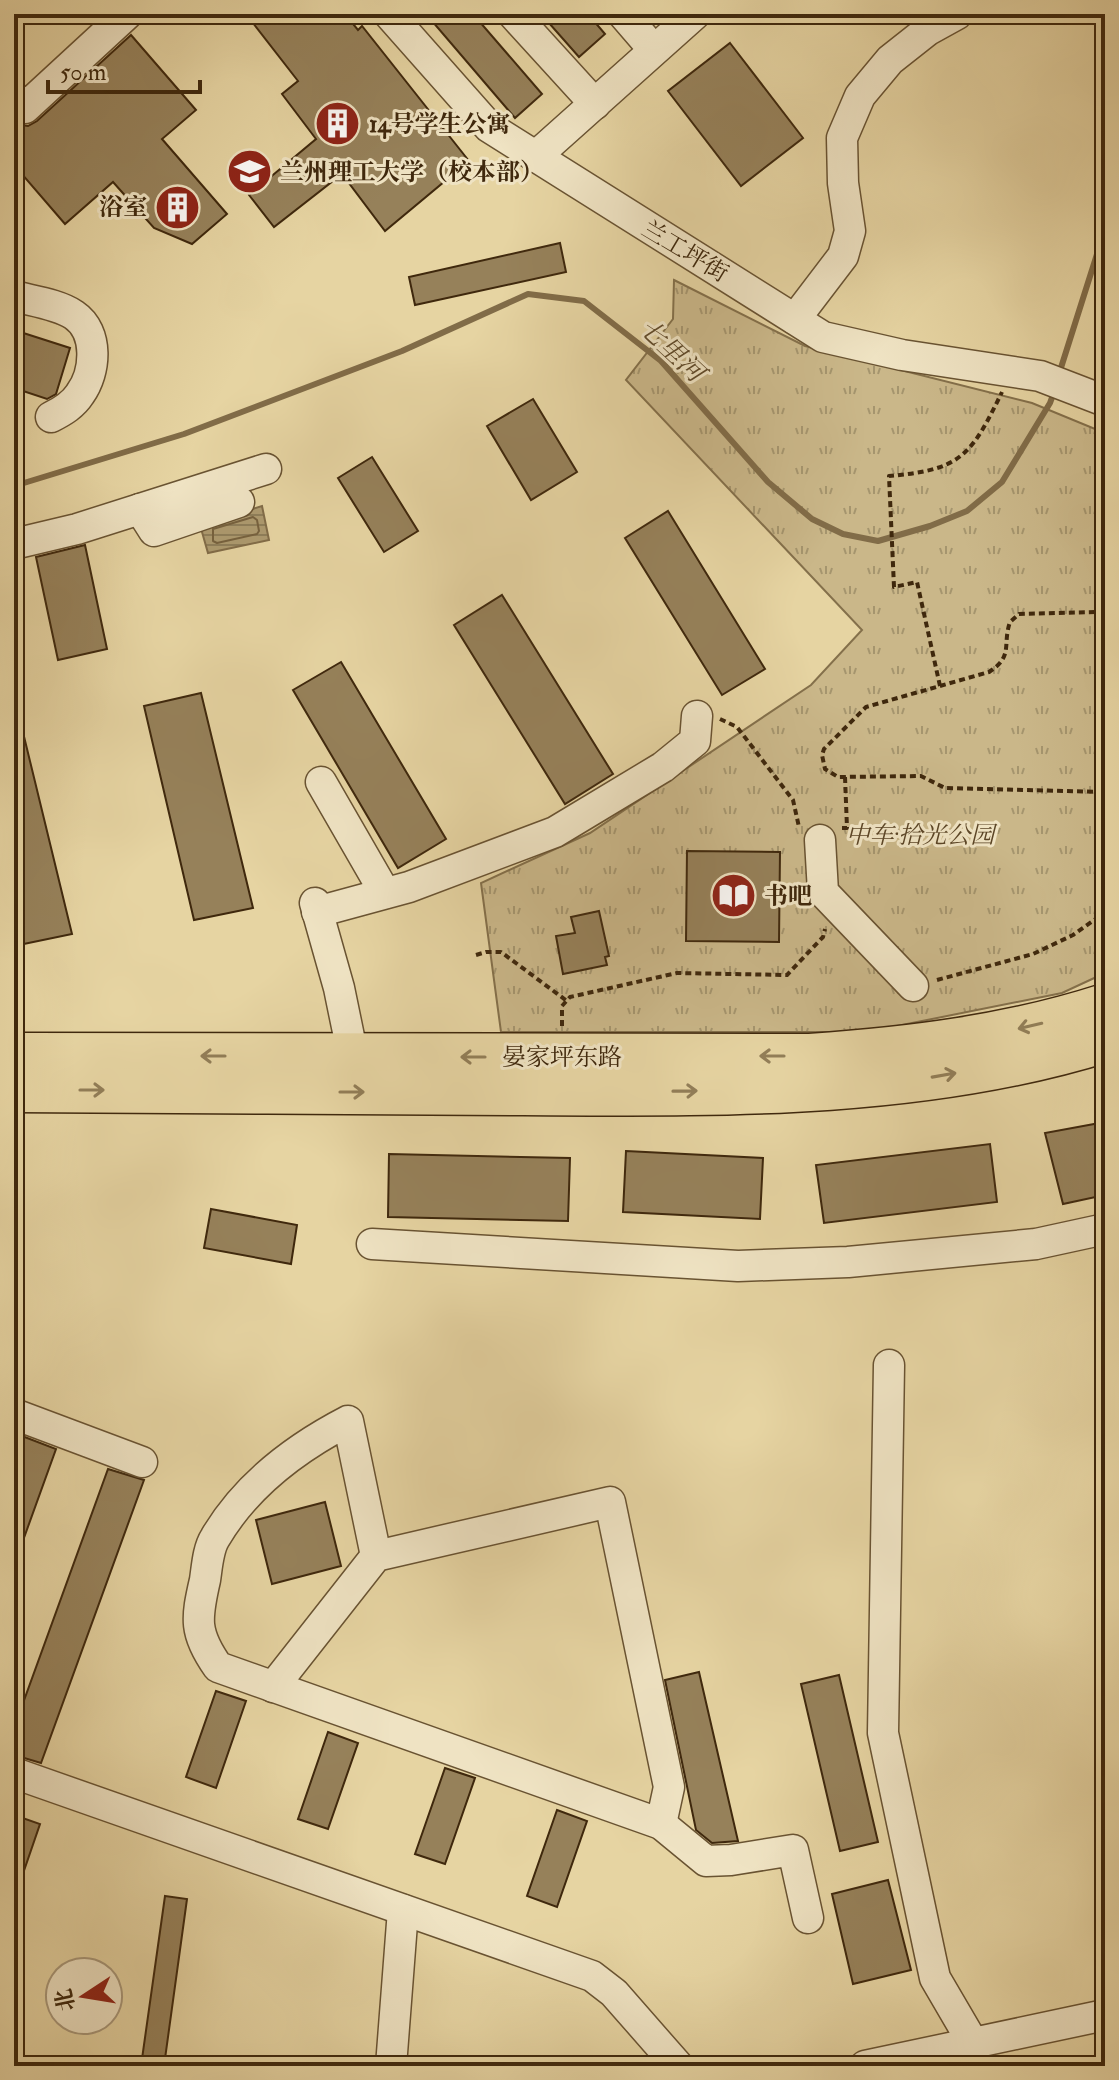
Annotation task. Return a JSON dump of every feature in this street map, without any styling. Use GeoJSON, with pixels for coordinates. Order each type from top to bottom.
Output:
{"type":"FeatureCollection","features":[{"type":"Feature","properties":{"kind":"highway","name":"晏家坪东路"},"geometry":{"type":"LineString","coordinates":[[14,1055],[810,1056],[907,1049],[995,1034],[1105,1006]]}},
{"type":"Feature","properties":{"kind":"highway","name":"晏家坪东路"},"geometry":{"type":"LineString","coordinates":[[14,1090],[607,1093],[811,1088],[910,1081],[1001,1065],[1105,1040]]}},
{"type":"Feature","properties":{"kind":"street"},"geometry":{"type":"LineString","coordinates":[[14,97],[25,108],[127,14]]}},
{"type":"Feature","properties":{"kind":"street","name":"兰工坪街"},"geometry":{"type":"LineString","coordinates":[[389,14],[489,127],[823,337],[902,355],[1040,376],[1103,401]]}},
{"type":"Feature","properties":{"kind":"street"},"geometry":{"type":"LineString","coordinates":[[513,14],[595,104]]}},
{"type":"Feature","properties":{"kind":"street"},"geometry":{"type":"LineString","coordinates":[[623,14],[654,50]]}},
{"type":"Feature","properties":{"kind":"street"},"geometry":{"type":"LineString","coordinates":[[535,157],[695,14]]}},
{"type":"Feature","properties":{"kind":"street"},"geometry":{"type":"LineString","coordinates":[[795,319],[843,256],[850,231],[843,183],[842,138],[860,96],[890,60],[928,30],[957,14]]}},
{"type":"Feature","properties":{"kind":"street"},"geometry":{"type":"LineString","coordinates":[[14,296],[67,311],[83,324],[90,338],[92,362],[86,385],[72,404],[51,417]]}},
{"type":"Feature","properties":{"kind":"street"},"geometry":{"type":"LineString","coordinates":[[14,544],[77,529],[266,469]]}},
{"type":"Feature","properties":{"kind":"street"},"geometry":{"type":"LineString","coordinates":[[140,509],[154,531],[239,502]]}},
{"type":"Feature","properties":{"kind":"street"},"geometry":{"type":"LineString","coordinates":[[353,1056],[339,988],[316,907],[385,893],[555,832],[663,767],[695,741],[697,716]]}},
{"type":"Feature","properties":{"kind":"street"},"geometry":{"type":"LineString","coordinates":[[321,782],[385,893]]}},
{"type":"Feature","properties":{"kind":"street"},"geometry":{"type":"LineString","coordinates":[[820,834],[814,899],[913,986]]}},
{"type":"Feature","properties":{"kind":"street"},"geometry":{"type":"LineString","coordinates":[[372,1244],[738,1266],[848,1262],[1036,1244],[1105,1229]]}},
{"type":"Feature","properties":{"kind":"street"},"geometry":{"type":"LineString","coordinates":[[889,1365],[883,1733],[935,1978],[973,2043]]}},
{"type":"Feature","properties":{"kind":"street"},"geometry":{"type":"LineString","coordinates":[[15,1418],[142,1462]]}},
{"type":"Feature","properties":{"kind":"street"},"geometry":{"type":"LineString","coordinates":[[376,1556],[348,1421],[311,1440],[262,1477],[213,1540],[198,1613],[202,1644],[218,1667],[661,1824],[706,1861],[793,1850],[808,1918]]}},
{"type":"Feature","properties":{"kind":"street"},"geometry":{"type":"LineString","coordinates":[[273,1687],[376,1556],[610,1502],[669,1787],[661,1824]]}},
{"type":"Feature","properties":{"kind":"street"},"geometry":{"type":"LineString","coordinates":[[14,1773],[592,1976],[614,1993],[678,2066]]}},
{"type":"Feature","properties":{"kind":"street"},"geometry":{"type":"LineString","coordinates":[[391,2066],[403,1910]]}},
{"type":"Feature","properties":{"kind":"street"},"geometry":{"type":"LineString","coordinates":[[865,2066],[1105,2015]]}},
{"type":"Feature","properties":{"kind":"path"},"geometry":{"type":"LineString","coordinates":[[940,686],[917,582],[894,587],[889,476],[947,466],[957,460],[973,445],[987,422],[1010,372]]}},
{"type":"Feature","properties":{"kind":"path"},"geometry":{"type":"LineString","coordinates":[[1103,792],[945,788],[921,776],[845,777],[831,774],[825,769],[822,755],[824,749],[866,707],[996,667],[1007,651],[1010,622],[1019,614],[1091,611],[1099,614],[1104,624],[1105,845]]}},
{"type":"Feature","properties":{"kind":"path"},"geometry":{"type":"LineString","coordinates":[[697,716],[725,719],[737,727],[793,800],[800,829],[820,834],[847,828],[845,777]]}},
{"type":"Feature","properties":{"kind":"path"},"geometry":{"type":"LineString","coordinates":[[807,882],[814,899],[794,897],[807,882]]}},
{"type":"Feature","properties":{"kind":"path"},"geometry":{"type":"LineString","coordinates":[[913,986],[1033,954],[1073,935],[1104,913],[1105,905]]}},
{"type":"Feature","properties":{"kind":"path"},"geometry":{"type":"LineString","coordinates":[[562,1058],[562,1006],[570,997],[677,973],[787,975],[823,937],[826,926]]}},
{"type":"Feature","properties":{"kind":"path"},"geometry":{"type":"LineString","coordinates":[[476,955],[501,952],[567,1001]]}},
{"type":"Feature","properties":{"kind":"green space","name":"中车·拾光公园"},"geometry":{"type":"Polygon","coordinates":[[[674,280],[805,346],[1032,403],[1100,431],[1105,454],[1105,973],[1062,993],[867,1032],[501,1032],[481,883],[590,833],[811,685],[862,630],[626,380],[673,319],[674,280]]]}},
{"type":"Feature","properties":{"kind":"water"},"geometry":{"type":"Polygon","coordinates":[[[262,506],[269,540],[208,553],[200,525],[262,506]]]}},
{"type":"Feature","properties":{"kind":"building"},"geometry":{"type":"Polygon","coordinates":[[[246,14],[345,14],[358,30],[362,26],[469,161],[385,231],[342,174],[274,227],[249,195],[316,139],[282,94],[298,81],[246,14]]]}},
{"type":"Feature","properties":{"kind":"building"},"geometry":{"type":"Polygon","coordinates":[[[426,14],[473,14],[542,94],[515,118],[426,14]]]}},
{"type":"Feature","properties":{"kind":"building"},"geometry":{"type":"Polygon","coordinates":[[[541,14],[588,14],[605,34],[579,57],[541,14]]]}},
{"type":"Feature","properties":{"kind":"building"},"geometry":{"type":"Polygon","coordinates":[[[131,35],[196,110],[162,139],[227,214],[192,244],[154,228],[113,182],[65,224],[14,165],[14,124],[28,126],[37,121],[131,35]]]}},
{"type":"Feature","properties":{"kind":"building"},"geometry":{"type":"Polygon","coordinates":[[[730,43],[803,138],[741,186],[668,91],[730,43]]]}},
{"type":"Feature","properties":{"kind":"building"},"geometry":{"type":"Polygon","coordinates":[[[560,243],[566,272],[415,305],[409,277],[560,243]]]}},
{"type":"Feature","properties":{"kind":"building"},"geometry":{"type":"Polygon","coordinates":[[[14,330],[70,348],[56,394],[47,399],[14,388],[14,330]]]}},
{"type":"Feature","properties":{"kind":"building"},"geometry":{"type":"Polygon","coordinates":[[[533,399],[577,472],[531,500],[487,426],[533,399]]]}},
{"type":"Feature","properties":{"kind":"building"},"geometry":{"type":"Polygon","coordinates":[[[372,457],[418,531],[384,552],[338,478],[372,457]]]}},
{"type":"Feature","properties":{"kind":"building"},"geometry":{"type":"Polygon","coordinates":[[[668,511],[765,669],[722,695],[625,538],[668,511]]]}},
{"type":"Feature","properties":{"kind":"building"},"geometry":{"type":"Polygon","coordinates":[[[85,545],[107,649],[58,660],[36,557],[85,545]]]}},
{"type":"Feature","properties":{"kind":"building"},"geometry":{"type":"Polygon","coordinates":[[[502,595],[613,774],[565,804],[454,625],[502,595]]]}},
{"type":"Feature","properties":{"kind":"building"},"geometry":{"type":"Polygon","coordinates":[[[341,662],[446,839],[398,868],[293,690],[341,662]]]}},
{"type":"Feature","properties":{"kind":"building"},"geometry":{"type":"Polygon","coordinates":[[[201,693],[253,908],[194,920],[144,706],[201,693]]]}},
{"type":"Feature","properties":{"kind":"building"},"geometry":{"type":"Polygon","coordinates":[[[14,720],[20,720],[72,934],[14,946],[14,720]]]}},
{"type":"Feature","properties":{"kind":"building","name":"书吧"},"geometry":{"type":"Polygon","coordinates":[[[687,851],[780,852],[779,942],[686,941],[687,851]]]}},
{"type":"Feature","properties":{"kind":"building"},"geometry":{"type":"Polygon","coordinates":[[[599,911],[609,956],[605,957],[607,965],[563,974],[556,936],[575,933],[571,917],[599,911]]]}},
{"type":"Feature","properties":{"kind":"building"},"geometry":{"type":"Polygon","coordinates":[[[1105,1122],[1105,1195],[1063,1204],[1045,1133],[1105,1122]]]}},
{"type":"Feature","properties":{"kind":"building"},"geometry":{"type":"Polygon","coordinates":[[[990,1144],[997,1202],[824,1223],[816,1165],[990,1144]]]}},
{"type":"Feature","properties":{"kind":"building"},"geometry":{"type":"Polygon","coordinates":[[[626,1151],[763,1158],[760,1219],[623,1212],[626,1151]]]}},
{"type":"Feature","properties":{"kind":"building"},"geometry":{"type":"Polygon","coordinates":[[[389,1154],[570,1158],[568,1221],[388,1217],[389,1154]]]}},
{"type":"Feature","properties":{"kind":"building"},"geometry":{"type":"Polygon","coordinates":[[[211,1209],[297,1225],[291,1264],[204,1248],[211,1209]]]}},
{"type":"Feature","properties":{"kind":"building"},"geometry":{"type":"Polygon","coordinates":[[[22,1436],[56,1449],[16,1560],[14,1457],[22,1436]]]}},
{"type":"Feature","properties":{"kind":"building"},"geometry":{"type":"Polygon","coordinates":[[[108,1469],[144,1480],[41,1763],[14,1755],[14,1728],[108,1469]]]}},
{"type":"Feature","properties":{"kind":"building"},"geometry":{"type":"Polygon","coordinates":[[[325,1502],[341,1566],[272,1584],[256,1520],[325,1502]]]}},
{"type":"Feature","properties":{"kind":"building"},"geometry":{"type":"Polygon","coordinates":[[[699,1672],[738,1841],[712,1843],[696,1830],[665,1680],[699,1672]]]}},
{"type":"Feature","properties":{"kind":"building"},"geometry":{"type":"Polygon","coordinates":[[[839,1675],[878,1842],[840,1851],[801,1684],[839,1675]]]}},
{"type":"Feature","properties":{"kind":"building"},"geometry":{"type":"Polygon","coordinates":[[[216,1691],[246,1701],[216,1788],[186,1777],[216,1691]]]}},
{"type":"Feature","properties":{"kind":"building"},"geometry":{"type":"Polygon","coordinates":[[[328,1732],[358,1743],[328,1829],[298,1819],[328,1732]]]}},
{"type":"Feature","properties":{"kind":"building"},"geometry":{"type":"Polygon","coordinates":[[[445,1768],[475,1778],[445,1864],[415,1854],[445,1768]]]}},
{"type":"Feature","properties":{"kind":"building"},"geometry":{"type":"Polygon","coordinates":[[[557,1810],[587,1821],[557,1907],[527,1896],[557,1810]]]}},
{"type":"Feature","properties":{"kind":"building"},"geometry":{"type":"Polygon","coordinates":[[[14,1815],[40,1824],[17,1891],[14,1890],[14,1815]]]}},
{"type":"Feature","properties":{"kind":"building"},"geometry":{"type":"Polygon","coordinates":[[[888,1880],[911,1970],[853,1984],[832,1894],[888,1880]]]}},
{"type":"Feature","properties":{"kind":"building"},"geometry":{"type":"Polygon","coordinates":[[[165,1896],[187,1899],[164,2066],[141,2066],[165,1896]]]}},
{"type":"Feature","properties":{"kind":"waterway","name":"七里河"},"geometry":{"type":"LineString","coordinates":[[1059,374],[1105,229]]}},
{"type":"Feature","properties":{"kind":"waterway","name":"七里河"},"geometry":{"type":"LineString","coordinates":[[14,486],[184,434],[402,351],[528,294],[584,301],[661,361],[768,482],[812,519],[843,534],[878,541],[967,511],[1002,482],[1054,392]]}},
{"type":"Feature","properties":{"kind":"place","name":"14号学生公寓"},"geometry":{"type":"Point","coordinates":[338,124]}},
{"type":"Feature","properties":{"kind":"place","name":"兰州理工大学（校本部）"},"geometry":{"type":"Point","coordinates":[249,172]}},
{"type":"Feature","properties":{"kind":"place","name":"浴室"},"geometry":{"type":"Point","coordinates":[178,207]}},
{"type":"Feature","properties":{"kind":"place","name":"书吧"},"geometry":{"type":"Point","coordinates":[733,896]}}]}
